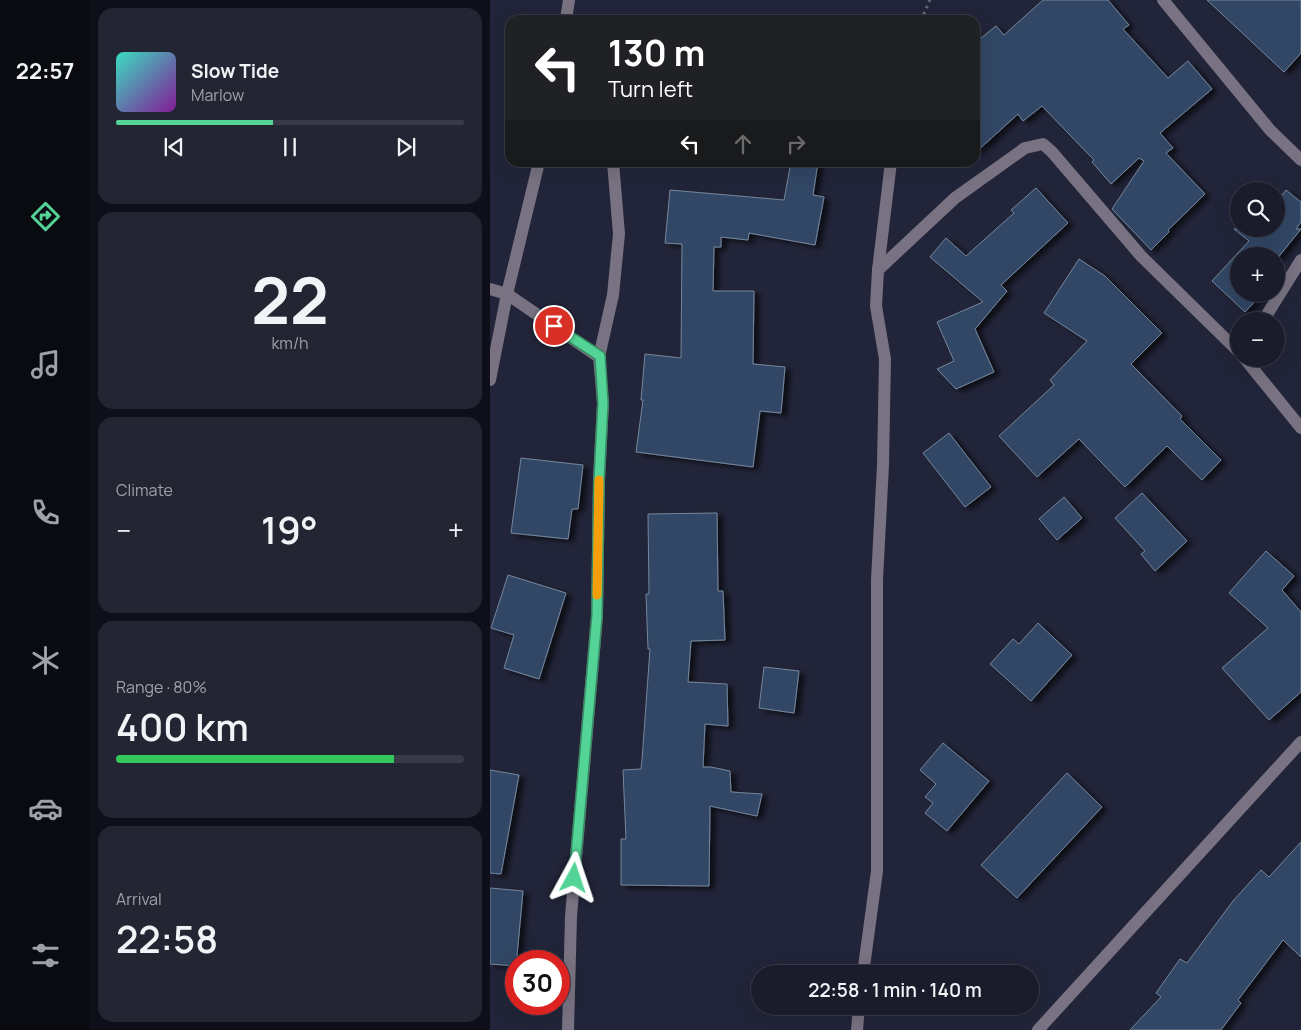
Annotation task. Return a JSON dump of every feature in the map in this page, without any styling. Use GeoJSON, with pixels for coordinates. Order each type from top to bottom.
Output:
{"type":"FeatureCollection","features":[{"type":"Feature","properties":{"kind":"street"},"geometry":{"type":"LineString","coordinates":[[567,15],[569,0]]}},
{"type":"Feature","properties":{"kind":"street"},"geometry":{"type":"LineString","coordinates":[[1163,0],[1270,130],[1301,160]]}},
{"type":"Feature","properties":{"kind":"street"},"geometry":{"type":"LineString","coordinates":[[878,270],[955,198],[1025,148],[1043,144],[1052,152],[1141,256],[1230,343]]}},
{"type":"Feature","properties":{"kind":"street"},"geometry":{"type":"LineString","coordinates":[[490,380],[538,167]]}},
{"type":"Feature","properties":{"kind":"street"},"geometry":{"type":"LineString","coordinates":[[568,1030],[571,916],[597,616],[599,480],[603,403],[600,356],[613,295],[619,234],[613,167]]}},
{"type":"Feature","properties":{"kind":"street"},"geometry":{"type":"LineString","coordinates":[[864,965],[877,871],[878,580],[885,359],[876,306],[878,270],[890,167]]}},
{"type":"Feature","properties":{"kind":"street"},"geometry":{"type":"LineString","coordinates":[[1269,312],[1301,260]]}},
{"type":"Feature","properties":{"kind":"street"},"geometry":{"type":"LineString","coordinates":[[490,289],[508,294],[600,356]]}},
{"type":"Feature","properties":{"kind":"street"},"geometry":{"type":"LineString","coordinates":[[1251,367],[1301,428]]}},
{"type":"Feature","properties":{"kind":"street"},"geometry":{"type":"LineString","coordinates":[[1038,1030],[1301,742]]}},
{"type":"Feature","properties":{"kind":"street"},"geometry":{"type":"LineString","coordinates":[[858,1030],[859,1015]]}},
{"type":"Feature","properties":{"kind":"path"},"geometry":{"type":"LineString","coordinates":[[924,15],[930,0]]}},
{"type":"Feature","properties":{"kind":"building"},"geometry":{"type":"Polygon","coordinates":[[[1043,0],[1108,0],[1129,25],[1123,29],[1168,78],[1188,61],[1212,89],[1160,133],[1173,148],[1166,153],[1205,194],[1168,230],[1169,232],[1151,250],[1112,209],[1144,161],[1139,158],[1111,184],[1092,162],[1094,160],[1042,106],[1023,121],[1018,114],[980,148],[980,39],[996,26],[1004,35],[1043,0]]]}},
{"type":"Feature","properties":{"kind":"building"},"geometry":{"type":"Polygon","coordinates":[[[1207,0],[1301,0],[1301,53],[1284,72],[1207,0]]]}},
{"type":"Feature","properties":{"kind":"building"},"geometry":{"type":"Polygon","coordinates":[[[790,167],[817,167],[813,195],[824,197],[815,245],[749,233],[748,240],[721,237],[721,247],[714,247],[713,291],[754,291],[753,364],[785,367],[781,413],[760,411],[753,467],[636,452],[643,400],[641,400],[645,354],[681,358],[682,244],[665,243],[670,190],[784,200],[790,167]]]}},
{"type":"Feature","properties":{"kind":"building"},"geometry":{"type":"Polygon","coordinates":[[[1036,188],[1068,223],[1001,285],[1007,291],[975,329],[994,372],[956,389],[937,369],[954,361],[937,322],[983,302],[930,257],[946,238],[966,256],[1014,213],[1011,210],[1036,188]]]}},
{"type":"Feature","properties":{"kind":"building"},"geometry":{"type":"Polygon","coordinates":[[[1286,190],[1301,202],[1301,222],[1296,229],[1301,229],[1285,249],[1285,247],[1243,247],[1249,241],[1244,237],[1285,237],[1286,190]]]}},
{"type":"Feature","properties":{"kind":"building"},"geometry":{"type":"Polygon","coordinates":[[[1079,259],[1105,276],[1162,333],[1131,364],[1182,416],[1180,419],[1221,460],[1202,480],[1167,446],[1125,487],[1079,439],[1037,477],[999,436],[1054,385],[1050,380],[1087,341],[1044,313],[1079,259]]]}},
{"type":"Feature","properties":{"kind":"building"},"geometry":{"type":"Polygon","coordinates":[[[1230,262],[1230,298],[1212,281],[1230,262]]]}},
{"type":"Feature","properties":{"kind":"building"},"geometry":{"type":"Polygon","coordinates":[[[1234,302],[1254,302],[1245,312],[1234,302]]]}},
{"type":"Feature","properties":{"kind":"building"},"geometry":{"type":"Polygon","coordinates":[[[949,433],[991,487],[965,507],[923,453],[949,433]]]}},
{"type":"Feature","properties":{"kind":"building"},"geometry":{"type":"Polygon","coordinates":[[[521,458],[583,465],[578,509],[572,509],[568,539],[511,533],[521,458]]]}},
{"type":"Feature","properties":{"kind":"building"},"geometry":{"type":"Polygon","coordinates":[[[1142,493],[1187,541],[1155,571],[1141,554],[1145,551],[1115,518],[1142,493]]]}},
{"type":"Feature","properties":{"kind":"building"},"geometry":{"type":"Polygon","coordinates":[[[1064,497],[1082,518],[1057,540],[1039,519],[1064,497]]]}},
{"type":"Feature","properties":{"kind":"building"},"geometry":{"type":"Polygon","coordinates":[[[717,513],[718,591],[723,591],[725,640],[691,641],[688,682],[727,684],[728,726],[705,724],[703,767],[730,771],[731,792],[762,794],[757,816],[710,806],[709,886],[621,885],[621,839],[626,839],[623,770],[641,769],[642,760],[650,649],[648,649],[646,594],[649,594],[648,514],[717,513]]]}},
{"type":"Feature","properties":{"kind":"building"},"geometry":{"type":"Polygon","coordinates":[[[1266,551],[1294,576],[1282,590],[1301,612],[1301,692],[1269,720],[1222,668],[1268,628],[1229,593],[1266,551]]]}},
{"type":"Feature","properties":{"kind":"building"},"geometry":{"type":"Polygon","coordinates":[[[508,575],[566,593],[539,679],[504,668],[514,635],[491,628],[508,575]]]}},
{"type":"Feature","properties":{"kind":"building"},"geometry":{"type":"Polygon","coordinates":[[[1038,623],[1072,655],[1031,701],[990,664],[1013,639],[1019,644],[1038,623]]]}},
{"type":"Feature","properties":{"kind":"building"},"geometry":{"type":"Polygon","coordinates":[[[764,667],[799,671],[794,713],[759,708],[764,667]]]}},
{"type":"Feature","properties":{"kind":"building"},"geometry":{"type":"Polygon","coordinates":[[[943,743],[989,781],[947,831],[925,813],[933,803],[925,797],[936,784],[920,770],[943,743]]]}},
{"type":"Feature","properties":{"kind":"building"},"geometry":{"type":"Polygon","coordinates":[[[490,770],[519,775],[501,874],[490,873],[490,770]]]}},
{"type":"Feature","properties":{"kind":"building"},"geometry":{"type":"Polygon","coordinates":[[[1067,773],[1102,807],[1017,898],[981,865],[1067,773]]]}},
{"type":"Feature","properties":{"kind":"building"},"geometry":{"type":"Polygon","coordinates":[[[1301,842],[1301,957],[1283,940],[1238,1000],[1241,1003],[1221,1030],[1130,1030],[1161,997],[1156,993],[1180,959],[1187,963],[1233,901],[1261,870],[1269,877],[1301,842]]]}},
{"type":"Feature","properties":{"kind":"building"},"geometry":{"type":"Polygon","coordinates":[[[490,888],[523,891],[517,950],[505,950],[505,965],[490,964],[490,888]]]}},
{"type":"Feature","properties":{"kind":"slow traffic"},"geometry":{"type":"LineString","coordinates":[[597,595],[599,480]]}},
{"type":"Feature","properties":{"kind":"route"},"geometry":{"type":"LineString","coordinates":[[554,326],[600,356],[603,403],[599,480],[597,616],[574,878]]}}]}
